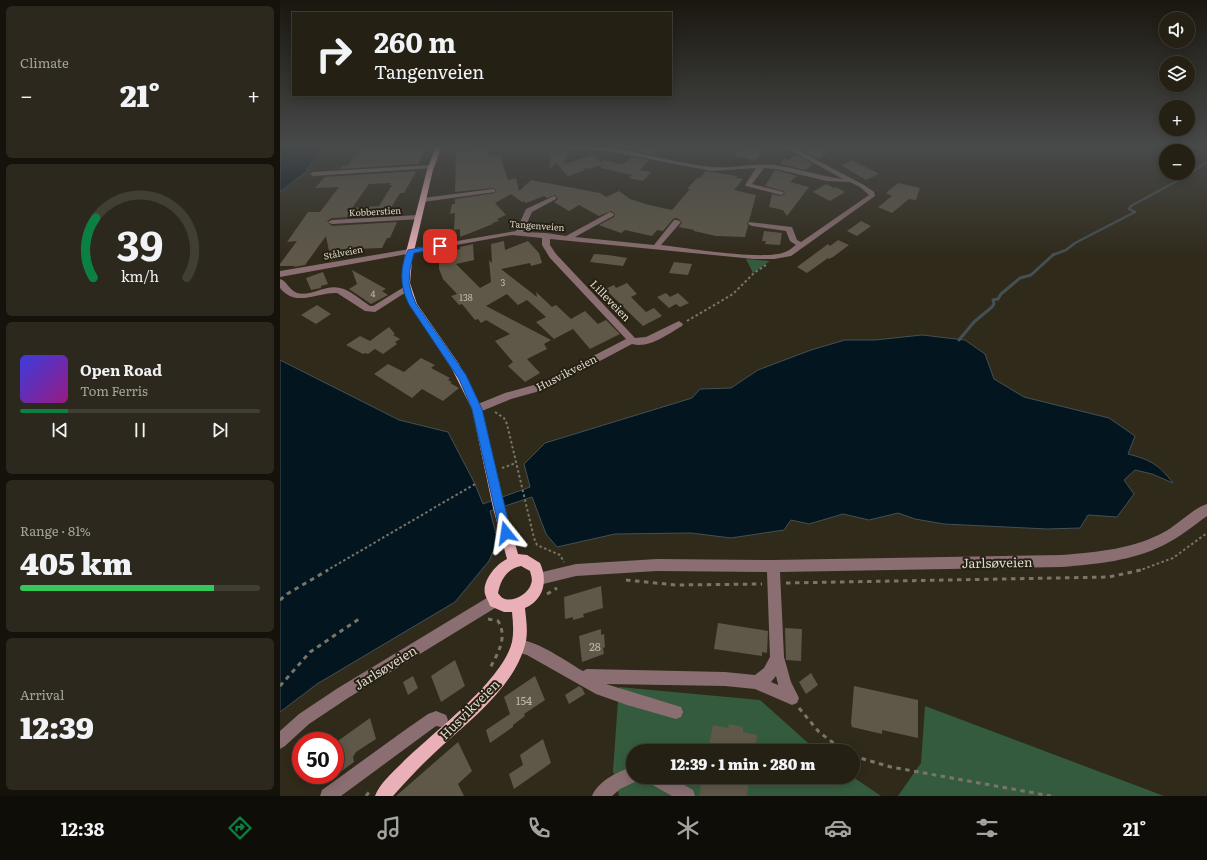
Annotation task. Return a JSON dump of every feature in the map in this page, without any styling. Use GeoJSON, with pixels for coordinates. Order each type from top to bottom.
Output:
{"type":"FeatureCollection","features":[{"type":"Feature","properties":{"kind":"main road"},"geometry":{"type":"LineString","coordinates":[[427,183],[406,269],[407,289],[413,304],[462,377],[480,408],[491,472],[514,562]]}},
{"type":"Feature","properties":{"kind":"main road"},"geometry":{"type":"LineString","coordinates":[[521,560],[532,563],[536,567],[539,579],[538,585],[530,597],[518,605],[505,606],[495,600],[492,588],[493,582],[502,569],[514,562],[521,560]]}},
{"type":"Feature","properties":{"kind":"main road","name":"Husvikveien"},"geometry":{"type":"LineString","coordinates":[[383,796],[397,779],[424,752],[496,685],[518,646],[518,605]]}},
{"type":"Feature","properties":{"kind":"street"},"geometry":{"type":"LineString","coordinates":[[749,183],[748,185],[781,193]]}},
{"type":"Feature","properties":{"kind":"street","name":"Tangenveien"},"geometry":{"type":"LineString","coordinates":[[410,251],[500,234],[519,232],[774,258],[788,254],[872,196],[870,191],[856,183]]}},
{"type":"Feature","properties":{"kind":"street"},"geometry":{"type":"LineString","coordinates":[[423,200],[493,190]]}},
{"type":"Feature","properties":{"kind":"street"},"geometry":{"type":"LineString","coordinates":[[519,232],[529,211],[554,198]]}},
{"type":"Feature","properties":{"kind":"street","name":"Tangenveien"},"geometry":{"type":"LineString","coordinates":[[569,237],[610,214]]}},
{"type":"Feature","properties":{"kind":"street","name":"Kobberstien"},"geometry":{"type":"LineString","coordinates":[[332,222],[418,217]]}},
{"type":"Feature","properties":{"kind":"street"},"geometry":{"type":"LineString","coordinates":[[656,247],[677,222]]}},
{"type":"Feature","properties":{"kind":"street"},"geometry":{"type":"LineString","coordinates":[[752,224],[789,229],[794,241],[801,245]]}},
{"type":"Feature","properties":{"kind":"street","name":"Lilleveien"},"geometry":{"type":"LineString","coordinates":[[546,235],[546,245],[553,256],[632,340]]}},
{"type":"Feature","properties":{"kind":"street","name":"Stålveien"},"geometry":{"type":"LineString","coordinates":[[280,274],[410,251]]}},
{"type":"Feature","properties":{"kind":"street"},"geometry":{"type":"LineString","coordinates":[[280,282],[286,289],[298,296],[308,296],[334,289],[339,290],[368,310],[375,309],[407,289]]}},
{"type":"Feature","properties":{"kind":"street"},"geometry":{"type":"LineString","coordinates":[[632,340],[645,341],[679,324]]}},
{"type":"Feature","properties":{"kind":"street","name":"Husvikveien"},"geometry":{"type":"LineString","coordinates":[[480,408],[509,396],[544,386],[632,340]]}},
{"type":"Feature","properties":{"kind":"street","name":"Jarlsøveien"},"geometry":{"type":"LineString","coordinates":[[539,579],[565,572],[601,567],[657,565],[773,566],[1062,562],[1121,554],[1154,543],[1172,535],[1207,509]]}},
{"type":"Feature","properties":{"kind":"street"},"geometry":{"type":"LineString","coordinates":[[773,566],[776,657],[785,684],[792,698]]}},
{"type":"Feature","properties":{"kind":"street","name":"Jarlsøveien"},"geometry":{"type":"LineString","coordinates":[[280,741],[304,720],[343,693],[495,600]]}},
{"type":"Feature","properties":{"kind":"street"},"geometry":{"type":"LineString","coordinates":[[518,646],[529,648],[582,678],[590,685],[676,712]]}},
{"type":"Feature","properties":{"kind":"street"},"geometry":{"type":"LineString","coordinates":[[755,682],[763,679],[770,673],[776,657]]}},
{"type":"Feature","properties":{"kind":"street"},"geometry":{"type":"LineString","coordinates":[[582,678],[586,676],[635,676],[755,682],[792,698]]}},
{"type":"Feature","properties":{"kind":"street","name":"Husvikveien"},"geometry":{"type":"LineString","coordinates":[[328,796],[410,734],[433,719],[436,718],[441,720]]}},
{"type":"Feature","properties":{"kind":"street"},"geometry":{"type":"LineString","coordinates":[[600,796],[614,784],[626,778]]}},
{"type":"Feature","properties":{"kind":"street"},"geometry":{"type":"LineString","coordinates":[[667,784],[687,796]]}},
{"type":"Feature","properties":{"kind":"path"},"geometry":{"type":"LineString","coordinates":[[679,324],[694,318],[733,294],[754,273],[774,258]]}},
{"type":"Feature","properties":{"kind":"path"},"geometry":{"type":"LineString","coordinates":[[480,408],[498,413],[504,418],[507,424],[534,538],[537,545],[560,555],[564,560],[565,572]]}},
{"type":"Feature","properties":{"kind":"path"},"geometry":{"type":"LineString","coordinates":[[491,472],[516,463]]}},
{"type":"Feature","properties":{"kind":"path"},"geometry":{"type":"LineString","coordinates":[[280,600],[287,594],[475,484]]}},
{"type":"Feature","properties":{"kind":"path"},"geometry":{"type":"LineString","coordinates":[[620,580],[669,584],[774,584],[1109,577],[1144,570],[1167,561],[1190,548],[1207,533]]}},
{"type":"Feature","properties":{"kind":"path"},"geometry":{"type":"LineString","coordinates":[[280,686],[310,652],[362,617]]}},
{"type":"Feature","properties":{"kind":"path"},"geometry":{"type":"LineString","coordinates":[[792,698],[818,730],[834,744]]}},
{"type":"Feature","properties":{"kind":"path"},"geometry":{"type":"LineString","coordinates":[[860,758],[891,767],[1051,796]]}},
{"type":"Feature","properties":{"kind":"green space"},"geometry":{"type":"Polygon","coordinates":[[[746,259],[770,261],[753,273],[746,259]]]}},
{"type":"Feature","properties":{"kind":"green space"},"geometry":{"type":"Polygon","coordinates":[[[619,687],[760,700],[809,744],[626,744],[626,784],[860,784],[860,782],[881,796],[619,796],[613,771],[619,687]]]}},
{"type":"Feature","properties":{"kind":"green space"},"geometry":{"type":"Polygon","coordinates":[[[925,706],[1164,796],[898,796],[921,763],[925,706]]]}},
{"type":"Feature","properties":{"kind":"water"},"geometry":{"type":"Polygon","coordinates":[[[280,183],[292,183],[280,192],[280,183]]]}},
{"type":"Feature","properties":{"kind":"water"},"geometry":{"type":"Polygon","coordinates":[[[922,335],[965,340],[985,354],[994,379],[1024,397],[1109,418],[1135,436],[1128,454],[1143,458],[1154,464],[1163,471],[1173,483],[1152,474],[1135,470],[1124,480],[1134,494],[1117,517],[1088,515],[1080,528],[1047,529],[944,524],[915,519],[898,513],[869,520],[843,514],[809,524],[791,520],[784,530],[731,538],[691,533],[615,534],[557,547],[546,534],[532,497],[490,511],[498,541],[489,561],[455,602],[317,684],[280,712],[280,360],[399,420],[448,432],[475,484],[483,504],[530,487],[524,464],[545,443],[692,398],[700,389],[731,388],[758,370],[811,350],[845,340],[875,340],[922,335]]]}},
{"type":"Feature","properties":{"kind":"building"},"geometry":{"type":"Polygon","coordinates":[[[319,183],[388,183],[369,184],[352,208],[379,206],[392,185],[389,185],[391,183],[410,183],[404,193],[400,193],[389,211],[403,210],[401,214],[332,218],[327,221],[332,226],[397,222],[390,238],[387,238],[382,248],[356,249],[357,253],[331,261],[326,236],[305,265],[294,267],[295,266],[280,266],[297,241],[287,242],[308,212],[320,212],[339,187],[315,188],[319,183]]]}},
{"type":"Feature","properties":{"kind":"building"},"geometry":{"type":"Polygon","coordinates":[[[455,183],[517,183],[519,191],[528,183],[548,183],[600,193],[606,197],[619,191],[630,199],[672,210],[690,189],[687,189],[692,183],[740,183],[734,190],[756,195],[749,221],[747,223],[748,226],[745,237],[716,236],[679,227],[682,222],[677,218],[673,219],[663,231],[657,230],[652,236],[625,230],[621,233],[599,225],[614,217],[615,214],[611,211],[599,216],[579,205],[569,211],[554,202],[558,199],[555,195],[547,198],[544,196],[526,203],[524,201],[522,202],[511,194],[495,203],[506,215],[497,219],[499,221],[460,237],[460,229],[454,230],[455,213],[450,214],[452,204],[455,204],[455,199],[495,193],[496,190],[493,188],[455,192],[455,183]]]}},
{"type":"Feature","properties":{"kind":"building"},"geometry":{"type":"Polygon","coordinates":[[[767,183],[794,183],[809,187],[787,216],[783,210],[769,207],[772,194],[781,196],[785,193],[783,191],[765,186],[767,183]]]}},
{"type":"Feature","properties":{"kind":"building"},"geometry":{"type":"Polygon","coordinates":[[[898,183],[920,188],[916,200],[909,199],[892,213],[878,207],[892,196],[886,193],[898,183]]]}},
{"type":"Feature","properties":{"kind":"building"},"geometry":{"type":"Polygon","coordinates":[[[826,184],[845,192],[830,201],[813,192],[826,184]]]}},
{"type":"Feature","properties":{"kind":"building"},"geometry":{"type":"Polygon","coordinates":[[[861,221],[871,226],[857,236],[847,231],[861,221]]]}},
{"type":"Feature","properties":{"kind":"building"},"geometry":{"type":"Polygon","coordinates":[[[764,231],[782,233],[780,245],[765,244],[766,241],[762,241],[764,231]]]}},
{"type":"Feature","properties":{"kind":"building"},"geometry":{"type":"Polygon","coordinates":[[[838,240],[849,245],[807,273],[797,267],[828,244],[830,246],[838,240]]]}},
{"type":"Feature","properties":{"kind":"building"},"geometry":{"type":"Polygon","coordinates":[[[504,241],[505,250],[528,241],[539,253],[542,263],[531,266],[530,263],[501,269],[537,297],[536,292],[552,307],[556,305],[571,319],[585,311],[598,324],[606,320],[620,334],[590,349],[573,329],[554,339],[536,322],[546,317],[527,300],[518,305],[507,294],[486,306],[551,340],[544,344],[547,349],[527,359],[540,373],[525,382],[508,366],[513,362],[495,341],[510,334],[486,320],[481,323],[478,319],[475,320],[462,304],[459,305],[451,296],[457,294],[443,279],[439,269],[439,253],[460,249],[460,247],[473,244],[474,260],[456,264],[480,288],[491,282],[489,260],[492,263],[491,244],[504,241]]]}},
{"type":"Feature","properties":{"kind":"building"},"geometry":{"type":"Polygon","coordinates":[[[594,254],[627,258],[623,266],[590,262],[594,254]]]}},
{"type":"Feature","properties":{"kind":"building"},"geometry":{"type":"Polygon","coordinates":[[[674,262],[692,264],[688,275],[669,273],[674,262]]]}},
{"type":"Feature","properties":{"kind":"building"},"geometry":{"type":"Polygon","coordinates":[[[352,270],[386,289],[382,291],[388,295],[371,304],[349,289],[357,284],[352,270]]]}},
{"type":"Feature","properties":{"kind":"building"},"geometry":{"type":"Polygon","coordinates":[[[323,272],[328,284],[321,286],[321,288],[311,290],[306,278],[323,272]]]}},
{"type":"Feature","properties":{"kind":"building"},"geometry":{"type":"Polygon","coordinates":[[[627,283],[637,294],[631,297],[646,312],[654,308],[662,316],[643,326],[605,289],[614,285],[616,288],[627,283]]]}},
{"type":"Feature","properties":{"kind":"building"},"geometry":{"type":"Polygon","coordinates":[[[666,293],[670,297],[678,293],[689,303],[680,307],[676,304],[669,308],[657,297],[666,293]]]}},
{"type":"Feature","properties":{"kind":"building"},"geometry":{"type":"Polygon","coordinates":[[[317,305],[331,314],[316,324],[301,315],[317,305]]]}},
{"type":"Feature","properties":{"kind":"building"},"geometry":{"type":"Polygon","coordinates":[[[389,327],[395,334],[393,335],[400,339],[395,342],[397,344],[383,354],[375,349],[368,354],[363,354],[346,345],[360,336],[370,341],[389,327]]]}},
{"type":"Feature","properties":{"kind":"building"},"geometry":{"type":"Polygon","coordinates":[[[421,358],[435,365],[431,368],[450,378],[448,380],[452,382],[450,383],[459,388],[443,401],[422,389],[412,398],[374,374],[388,364],[404,372],[421,358]]]}},
{"type":"Feature","properties":{"kind":"building"},"geometry":{"type":"Polygon","coordinates":[[[601,586],[603,608],[583,614],[584,617],[573,620],[573,617],[565,619],[564,597],[601,586]]]}},
{"type":"Feature","properties":{"kind":"building"},"geometry":{"type":"Polygon","coordinates":[[[718,623],[768,631],[767,653],[762,652],[762,656],[714,649],[718,623]]]}},
{"type":"Feature","properties":{"kind":"building"},"geometry":{"type":"Polygon","coordinates":[[[785,628],[802,629],[801,661],[786,660],[785,628]]]}},
{"type":"Feature","properties":{"kind":"building"},"geometry":{"type":"Polygon","coordinates":[[[601,629],[601,635],[604,634],[604,654],[582,662],[579,636],[601,629]]]}},
{"type":"Feature","properties":{"kind":"building"},"geometry":{"type":"Polygon","coordinates":[[[455,660],[465,686],[441,702],[431,676],[455,660]]]}},
{"type":"Feature","properties":{"kind":"building"},"geometry":{"type":"Polygon","coordinates":[[[811,673],[818,685],[806,694],[799,682],[811,673]]]}},
{"type":"Feature","properties":{"kind":"building"},"geometry":{"type":"Polygon","coordinates":[[[413,676],[418,688],[408,695],[403,682],[413,676]]]}},
{"type":"Feature","properties":{"kind":"building"},"geometry":{"type":"Polygon","coordinates":[[[535,676],[545,700],[524,714],[525,716],[513,725],[513,727],[490,743],[486,730],[510,714],[504,697],[535,676]]]}},
{"type":"Feature","properties":{"kind":"building"},"geometry":{"type":"Polygon","coordinates":[[[579,686],[585,694],[569,704],[565,695],[579,686]]]}},
{"type":"Feature","properties":{"kind":"building"},"geometry":{"type":"Polygon","coordinates":[[[854,686],[918,700],[918,738],[882,730],[882,734],[852,727],[854,686]]]}},
{"type":"Feature","properties":{"kind":"building"},"geometry":{"type":"Polygon","coordinates":[[[370,718],[376,739],[356,752],[353,757],[354,762],[344,769],[344,737],[370,718]]]}},
{"type":"Feature","properties":{"kind":"building"},"geometry":{"type":"Polygon","coordinates":[[[729,724],[743,727],[743,732],[757,735],[756,744],[709,744],[713,725],[728,728],[729,724]]]}},
{"type":"Feature","properties":{"kind":"building"},"geometry":{"type":"Polygon","coordinates":[[[543,739],[551,763],[514,789],[509,774],[523,765],[520,755],[543,739]]]}},
{"type":"Feature","properties":{"kind":"building"},"geometry":{"type":"Polygon","coordinates":[[[458,742],[472,771],[458,784],[464,796],[396,796],[458,742]]]}},
{"type":"Feature","properties":{"kind":"building"},"geometry":{"type":"Polygon","coordinates":[[[702,784],[749,784],[747,796],[699,796],[702,784]]]}},
{"type":"Feature","properties":{"kind":"waterway"},"geometry":{"type":"LineString","coordinates":[[1053,255],[1066,250],[1075,243],[1135,212],[1129,209],[1131,206],[1173,183]]}},
{"type":"Feature","properties":{"kind":"waterway"},"geometry":{"type":"LineString","coordinates":[[959,340],[974,322],[992,307],[994,304],[993,300],[998,299],[1001,294],[1020,278],[1031,275],[1054,254]]}},
{"type":"Feature","properties":{"kind":"route"},"geometry":{"type":"LineString","coordinates":[[440,246],[410,251],[406,269],[408,294],[413,304],[462,377],[477,409],[506,533]]}}]}
